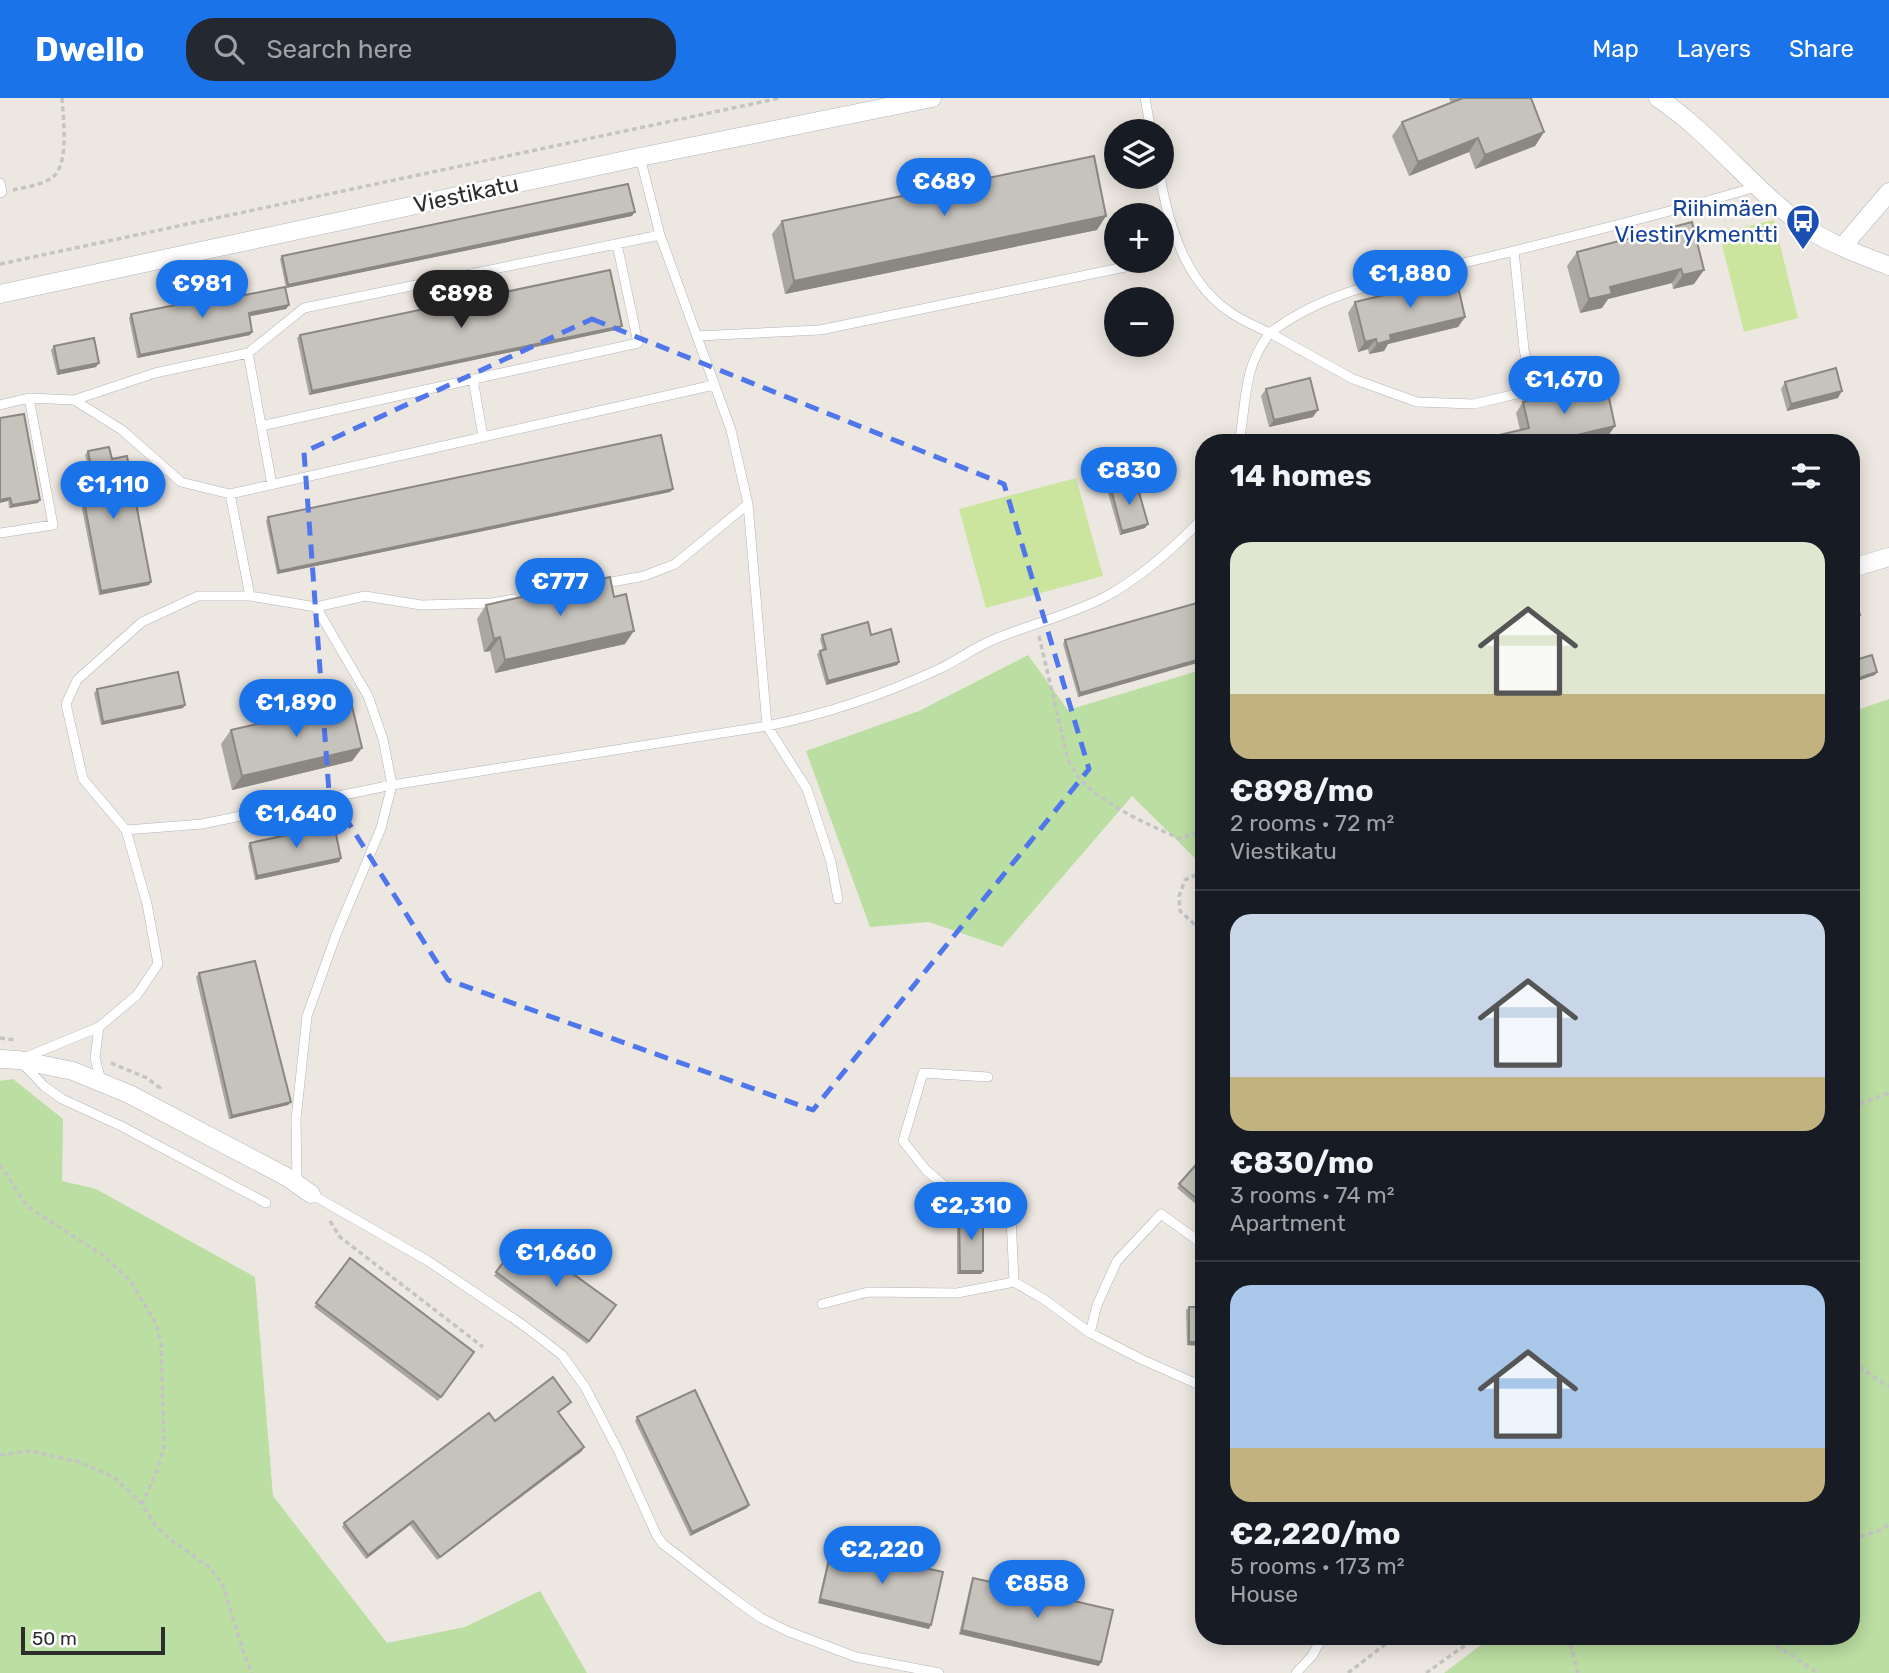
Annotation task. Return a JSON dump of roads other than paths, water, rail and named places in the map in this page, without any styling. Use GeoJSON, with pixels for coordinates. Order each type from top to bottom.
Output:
{"type":"FeatureCollection","features":[{"type":"Feature","properties":{"kind":"street","name":"Viestikatu"},"geometry":{"type":"LineString","coordinates":[[0,294],[640,157],[932,98]]}},
{"type":"Feature","properties":{"kind":"street"},"geometry":{"type":"LineString","coordinates":[[1658,98],[1700,130],[1758,186],[1806,227],[1889,266]]}},
{"type":"Feature","properties":{"kind":"street"},"geometry":{"type":"LineString","coordinates":[[1843,246],[1889,192]]}},
{"type":"Feature","properties":{"kind":"street"},"geometry":{"type":"LineString","coordinates":[[1860,566],[1889,557]]}},
{"type":"Feature","properties":{"kind":"street"},"geometry":{"type":"LineString","coordinates":[[0,1059],[73,1071],[129,1094],[304,1189]]}},
{"type":"Feature","properties":{"kind":"lane"},"geometry":{"type":"LineString","coordinates":[[1144,98],[1148,119]]}},
{"type":"Feature","properties":{"kind":"lane"},"geometry":{"type":"LineString","coordinates":[[640,157],[660,235],[729,422],[748,504],[767,726],[807,789],[831,862],[838,899]]}},
{"type":"Feature","properties":{"kind":"lane"},"geometry":{"type":"LineString","coordinates":[[1240,434],[1252,362],[1270,333],[1299,313],[1360,288],[1514,251],[1758,186]]}},
{"type":"Feature","properties":{"kind":"lane"},"geometry":{"type":"LineString","coordinates":[[1174,230],[1193,273],[1225,310],[1353,379],[1417,402],[1474,404],[1609,372]]}},
{"type":"Feature","properties":{"kind":"lane"},"geometry":{"type":"LineString","coordinates":[[0,405],[29,398],[74,401],[155,373],[248,353],[304,308],[660,235]]}},
{"type":"Feature","properties":{"kind":"lane"},"geometry":{"type":"LineString","coordinates":[[261,426],[638,343],[617,243]]}},
{"type":"Feature","properties":{"kind":"lane"},"geometry":{"type":"LineString","coordinates":[[1514,251],[1524,349],[1532,391]]}},
{"type":"Feature","properties":{"kind":"lane"},"geometry":{"type":"LineString","coordinates":[[696,336],[820,330],[1104,271]]}},
{"type":"Feature","properties":{"kind":"lane"},"geometry":{"type":"LineString","coordinates":[[248,353],[272,485]]}},
{"type":"Feature","properties":{"kind":"lane"},"geometry":{"type":"LineString","coordinates":[[473,380],[482,437]]}},
{"type":"Feature","properties":{"kind":"lane"},"geometry":{"type":"LineString","coordinates":[[74,401],[121,430],[181,482],[230,494],[714,385]]}},
{"type":"Feature","properties":{"kind":"lane"},"geometry":{"type":"LineString","coordinates":[[0,533],[53,525],[29,398]]}},
{"type":"Feature","properties":{"kind":"lane"},"geometry":{"type":"LineString","coordinates":[[230,494],[250,596]]}},
{"type":"Feature","properties":{"kind":"lane"},"geometry":{"type":"LineString","coordinates":[[593,585],[644,576],[675,564],[748,504]]}},
{"type":"Feature","properties":{"kind":"lane"},"geometry":{"type":"LineString","coordinates":[[126,830],[202,824],[392,785],[767,726],[828,712],[869,699],[943,667],[996,639],[1087,605],[1128,583],[1195,525]]}},
{"type":"Feature","properties":{"kind":"lane"},"geometry":{"type":"LineString","coordinates":[[266,1203],[121,1126],[62,1099],[44,1086],[19,1060],[99,1027],[137,995],[158,964],[147,904],[126,830],[83,779],[66,704],[77,680],[142,622],[198,596],[250,596],[316,607],[365,596],[421,606],[492,603],[530,596]]}},
{"type":"Feature","properties":{"kind":"lane"},"geometry":{"type":"LineString","coordinates":[[316,607],[368,696],[383,739],[392,785],[381,828],[307,1016],[296,1119],[304,1189],[428,1261],[523,1325],[562,1355],[585,1387],[619,1452],[657,1536],[663,1544],[733,1598],[761,1618],[787,1631],[856,1657],[939,1673]]}},
{"type":"Feature","properties":{"kind":"lane"},"geometry":{"type":"LineString","coordinates":[[99,1027],[95,1058],[101,1083]]}},
{"type":"Feature","properties":{"kind":"lane"},"geometry":{"type":"LineString","coordinates":[[988,1077],[923,1073],[903,1141],[926,1170],[954,1194],[984,1192],[1010,1195],[1014,1282]]}},
{"type":"Feature","properties":{"kind":"lane"},"geometry":{"type":"LineString","coordinates":[[1090,1333],[1097,1305],[1117,1261],[1161,1214],[1195,1239]]}},
{"type":"Feature","properties":{"kind":"lane"},"geometry":{"type":"LineString","coordinates":[[822,1304],[868,1292],[957,1293],[1014,1282],[1045,1300],[1090,1333],[1195,1383]]}},
{"type":"Feature","properties":{"kind":"lane"},"geometry":{"type":"LineString","coordinates":[[1296,1673],[1318,1645]]}},
{"type":"Feature","properties":{"kind":"place","name":"Riihimäen Viestirykmentti"},"geometry":{"type":"Point","coordinates":[1803,251]}}]}
